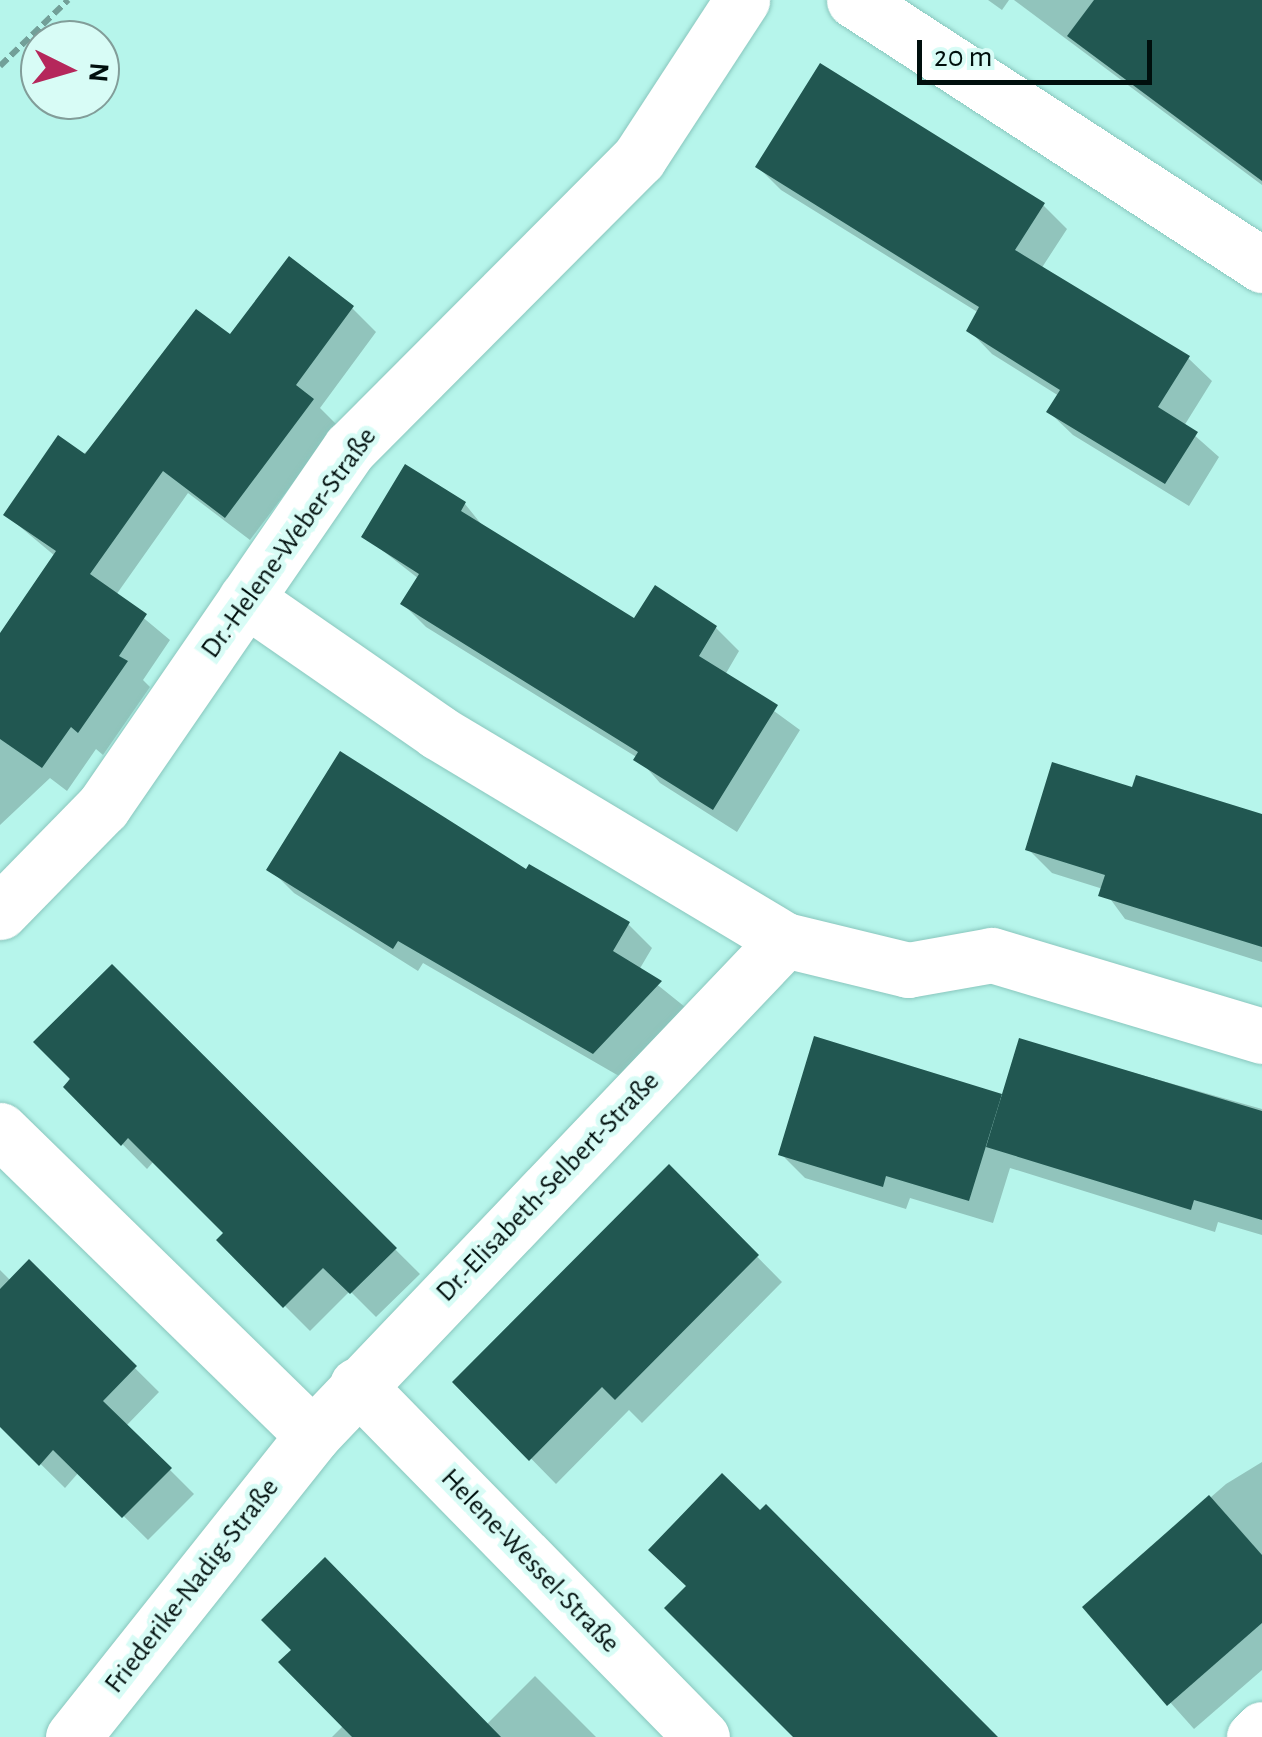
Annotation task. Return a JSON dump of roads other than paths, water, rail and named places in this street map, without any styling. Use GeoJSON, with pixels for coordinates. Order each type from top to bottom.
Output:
{"type":"FeatureCollection","features":[{"type":"Feature","properties":{"kind":"street","name":"Dr.-Helene-Weber-Straße"},"geometry":{"type":"LineString","coordinates":[[0,912],[103,807],[350,448],[639,158],[742,0]]}},
{"type":"Feature","properties":{"kind":"street"},"geometry":{"type":"LineString","coordinates":[[854,0],[1262,264]]}},
{"type":"Feature","properties":{"kind":"street"},"geometry":{"type":"LineString","coordinates":[[246,599],[438,732],[785,940],[908,970],[992,955],[1262,1036]]}},
{"type":"Feature","properties":{"kind":"street","name":"Dr.-Elisabeth-Selbert-Straße"},"geometry":{"type":"LineString","coordinates":[[312,1435],[785,940]]}},
{"type":"Feature","properties":{"kind":"street"},"geometry":{"type":"LineString","coordinates":[[0,1130],[312,1435]]}},
{"type":"Feature","properties":{"kind":"street","name":"Helene-Wessel-Straße"},"geometry":{"type":"LineString","coordinates":[[358,1386],[702,1737]]}},
{"type":"Feature","properties":{"kind":"street","name":"Friederike-Nadig-Straße"},"geometry":{"type":"LineString","coordinates":[[73,1737],[312,1435]]}},
{"type":"Feature","properties":{"kind":"street"},"geometry":{"type":"LineString","coordinates":[[1254,1737],[1262,1729]]}}]}
